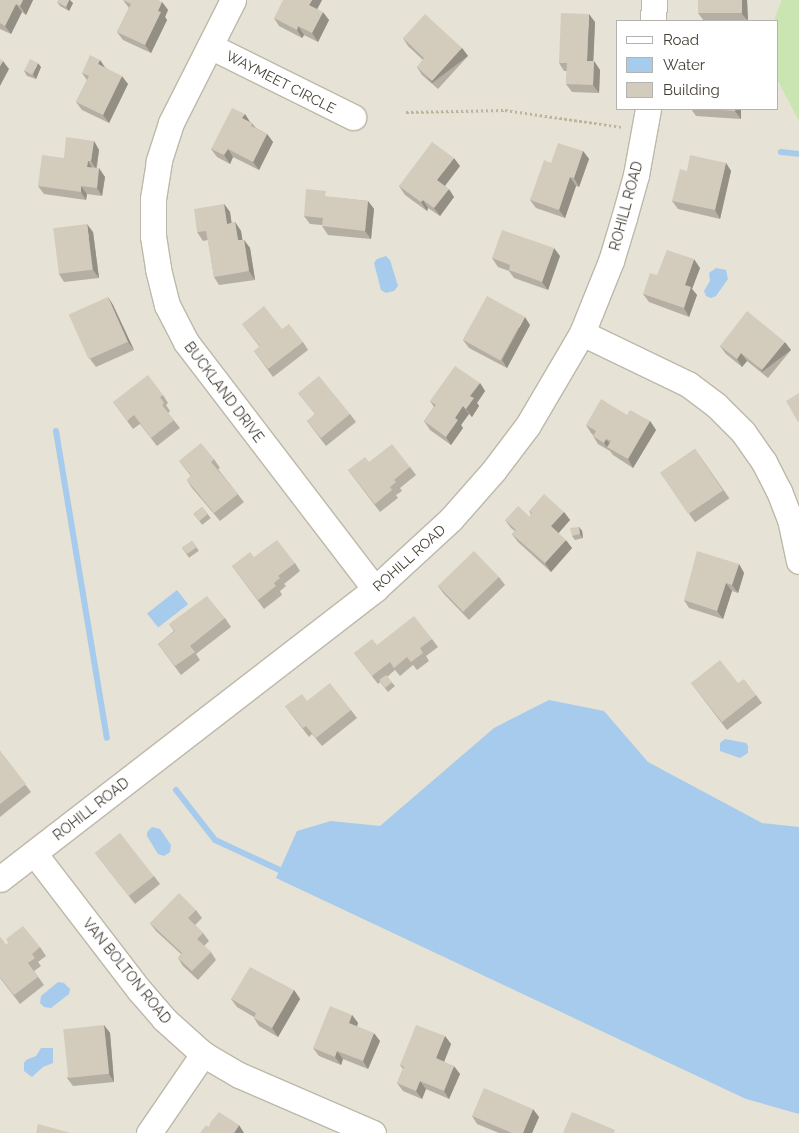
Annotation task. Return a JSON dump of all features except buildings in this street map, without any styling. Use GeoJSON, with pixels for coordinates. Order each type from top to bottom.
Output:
{"type":"FeatureCollection","features":[{"type":"Feature","properties":{"kind":"street","name":"BUCKLAND DRIVE"},"geometry":{"type":"LineString","coordinates":[[233,0],[171,123],[159,161],[154,189],[153,236],[158,269],[167,305],[186,342],[375,588]]}},
{"type":"Feature","properties":{"kind":"street"},"geometry":{"type":"LineString","coordinates":[[653,20],[654,0]]}},
{"type":"Feature","properties":{"kind":"street","name":"WAYMEET CIRCLE"},"geometry":{"type":"LineString","coordinates":[[210,46],[353,118]]}},
{"type":"Feature","properties":{"kind":"street","name":"ROHILL ROAD"},"geometry":{"type":"LineString","coordinates":[[0,879],[375,588],[451,519],[494,470],[528,425],[582,333],[611,261],[624,218],[636,175],[648,110]]}},
{"type":"Feature","properties":{"kind":"street"},"geometry":{"type":"LineString","coordinates":[[582,333],[688,384],[716,405],[743,432],[764,462],[779,491],[790,519],[799,561]]}},
{"type":"Feature","properties":{"kind":"street","name":"VAN BOLTON ROAD"},"geometry":{"type":"LineString","coordinates":[[34,853],[140,991],[164,1019],[203,1054],[239,1076],[373,1133]]}},
{"type":"Feature","properties":{"kind":"street"},"geometry":{"type":"LineString","coordinates":[[149,1133],[203,1054]]}},
{"type":"Feature","properties":{"kind":"path"},"geometry":{"type":"LineString","coordinates":[[406,112],[506,110],[624,127]]}},
{"type":"Feature","properties":{"kind":"shaded area"},"geometry":{"type":"Polygon","coordinates":[[[0,0],[799,0],[799,1133],[0,1133],[0,0]]]}},
{"type":"Feature","properties":{"kind":"green space"},"geometry":{"type":"Polygon","coordinates":[[[782,0],[799,0],[799,121],[779,83],[779,20],[775,20],[782,0]]]}},
{"type":"Feature","properties":{"kind":"water"},"geometry":{"type":"Polygon","coordinates":[[[386,256],[390,260],[398,286],[394,291],[386,293],[381,290],[374,263],[377,259],[386,256]]]}},
{"type":"Feature","properties":{"kind":"water"},"geometry":{"type":"Polygon","coordinates":[[[716,268],[726,270],[728,279],[716,296],[711,298],[706,296],[704,291],[710,281],[709,273],[716,268]]]}},
{"type":"Feature","properties":{"kind":"water"},"geometry":{"type":"Polygon","coordinates":[[[177,590],[188,604],[158,628],[147,613],[177,590]]]}},
{"type":"Feature","properties":{"kind":"water"},"geometry":{"type":"Polygon","coordinates":[[[549,700],[604,711],[648,762],[762,823],[799,827],[799,1114],[746,1099],[276,878],[297,831],[331,821],[380,826],[494,728],[549,700]]]}},
{"type":"Feature","properties":{"kind":"water"},"geometry":{"type":"Polygon","coordinates":[[[725,739],[746,743],[748,753],[740,758],[720,751],[720,743],[725,739]]]}},
{"type":"Feature","properties":{"kind":"water"},"geometry":{"type":"Polygon","coordinates":[[[152,827],[160,829],[171,845],[170,852],[164,856],[158,854],[147,836],[147,832],[152,827]]]}},
{"type":"Feature","properties":{"kind":"water"},"geometry":{"type":"Polygon","coordinates":[[[58,982],[64,983],[70,989],[69,994],[51,1008],[44,1007],[40,1003],[41,996],[58,982]]]}},
{"type":"Feature","properties":{"kind":"water"},"geometry":{"type":"Polygon","coordinates":[[[41,1048],[53,1048],[53,1063],[43,1067],[32,1077],[24,1071],[24,1063],[26,1060],[36,1056],[41,1048]]]}},
{"type":"Feature","properties":{"kind":"waterway"},"geometry":{"type":"LineString","coordinates":[[781,152],[799,154]]}},
{"type":"Feature","properties":{"kind":"waterway"},"geometry":{"type":"LineString","coordinates":[[56,431],[107,738]]}},
{"type":"Feature","properties":{"kind":"waterway"},"geometry":{"type":"LineString","coordinates":[[176,790],[215,840],[286,873]]}}]}
